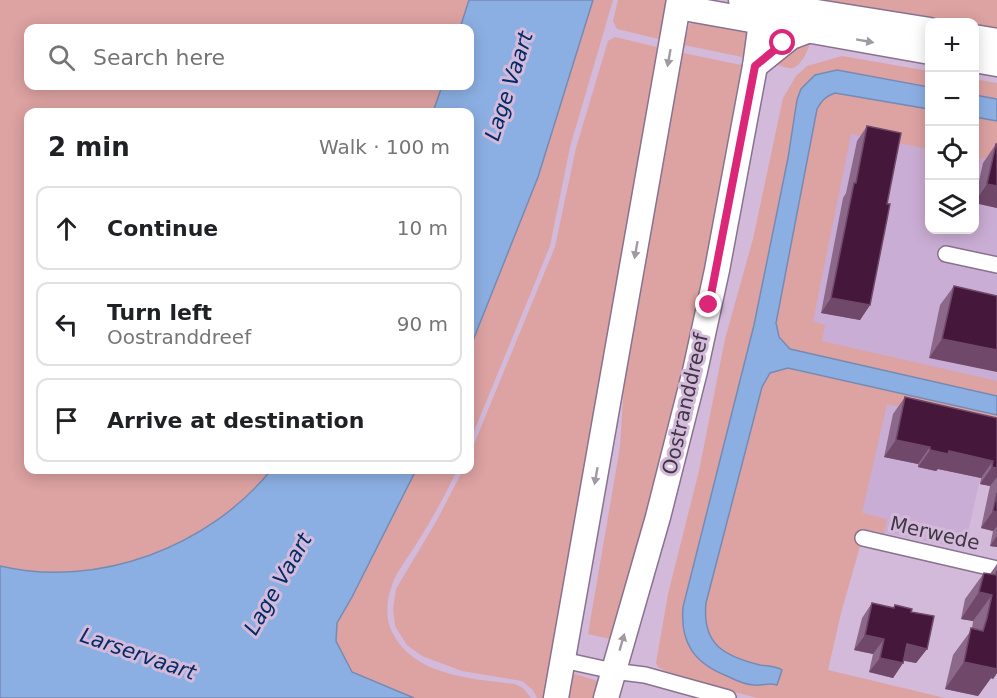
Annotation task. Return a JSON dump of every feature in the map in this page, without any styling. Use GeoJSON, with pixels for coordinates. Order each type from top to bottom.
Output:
{"type":"FeatureCollection","features":[{"type":"Feature","properties":{"kind":"main road"},"geometry":{"type":"LineString","coordinates":[[556,698],[678,3],[757,6],[925,29]]}},
{"type":"Feature","properties":{"kind":"main road","name":"Oostranddreef"},"geometry":{"type":"LineString","coordinates":[[606,698],[658,517],[695,371],[717,270],[755,66],[757,6]]}},
{"type":"Feature","properties":{"kind":"main road"},"geometry":{"type":"LineString","coordinates":[[810,14],[925,50]]}},
{"type":"Feature","properties":{"kind":"main road"},"geometry":{"type":"LineString","coordinates":[[755,66],[791,37],[810,14]]}},
{"type":"Feature","properties":{"kind":"main road"},"geometry":{"type":"LineString","coordinates":[[979,38],[997,41]]}},
{"type":"Feature","properties":{"kind":"main road"},"geometry":{"type":"LineString","coordinates":[[979,61],[997,64]]}},
{"type":"Feature","properties":{"kind":"street"},"geometry":{"type":"LineString","coordinates":[[946,254],[997,266]]}},
{"type":"Feature","properties":{"kind":"street","name":"Merwede"},"geometry":{"type":"LineString","coordinates":[[863,538],[997,569]]}},
{"type":"Feature","properties":{"kind":"street"},"geometry":{"type":"LineString","coordinates":[[563,660],[613,671],[645,675],[728,698]]}},
{"type":"Feature","properties":{"kind":"shaded area"},"geometry":{"type":"Polygon","coordinates":[[[0,0],[469,0],[461,24],[24,24],[24,90],[441,90],[434,108],[24,108],[24,474],[267,474],[246,497],[216,521],[184,540],[149,556],[112,566],[75,572],[37,572],[0,566],[0,0]]]}},
{"type":"Feature","properties":{"kind":"shaded area"},"geometry":{"type":"Polygon","coordinates":[[[593,0],[613,0],[570,147],[550,246],[474,431],[474,339],[593,0]]]}},
{"type":"Feature","properties":{"kind":"shaded area"},"geometry":{"type":"Polygon","coordinates":[[[618,0],[670,0],[663,40],[617,29],[613,21],[618,0]]]}},
{"type":"Feature","properties":{"kind":"shaded area"},"geometry":{"type":"Polygon","coordinates":[[[825,0],[997,0],[997,32],[979,29],[979,18],[925,18],[825,0]]]}},
{"type":"Feature","properties":{"kind":"shaded area"},"geometry":{"type":"Polygon","coordinates":[[[694,21],[752,28],[747,58],[684,45],[689,25],[694,21]]]}},
{"type":"Feature","properties":{"kind":"shaded area"},"geometry":{"type":"Polygon","coordinates":[[[615,37],[661,48],[545,698],[537,698],[533,690],[522,681],[462,671],[422,656],[407,645],[395,626],[393,609],[396,589],[461,474],[474,474],[474,444],[555,247],[576,148],[608,41],[615,37]]]}},
{"type":"Feature","properties":{"kind":"shaded area"},"geometry":{"type":"Polygon","coordinates":[[[810,41],[799,64],[793,68],[777,65],[792,50],[810,41]]]}},
{"type":"Feature","properties":{"kind":"shaded area"},"geometry":{"type":"Polygon","coordinates":[[[683,53],[746,66],[673,421],[614,640],[588,634],[620,447],[624,383],[683,53]]]}},
{"type":"Feature","properties":{"kind":"shaded area"},"geometry":{"type":"Polygon","coordinates":[[[842,56],[925,70],[925,86],[837,70],[808,81],[801,89],[754,325],[683,607],[682,620],[687,643],[699,659],[755,686],[769,682],[780,668],[750,662],[725,653],[710,635],[706,621],[706,603],[762,387],[770,373],[788,368],[997,415],[997,429],[887,404],[862,513],[887,519],[884,533],[865,529],[841,613],[828,670],[945,698],[757,698],[675,676],[658,667],[656,663],[668,594],[699,471],[725,339],[753,239],[783,98],[796,76],[807,66],[842,56]]]}},
{"type":"Feature","properties":{"kind":"shaded area"},"geometry":{"type":"Polygon","coordinates":[[[979,80],[997,83],[997,99],[979,96],[979,80]]]}},
{"type":"Feature","properties":{"kind":"shaded area"},"geometry":{"type":"Polygon","coordinates":[[[835,93],[925,108],[925,148],[851,134],[813,321],[825,325],[822,341],[997,381],[997,396],[790,349],[779,337],[776,323],[817,109],[835,93]]]}},
{"type":"Feature","properties":{"kind":"shaded area"},"geometry":{"type":"Polygon","coordinates":[[[839,115],[925,130],[925,234],[979,234],[979,140],[997,143],[997,406],[964,549],[856,527],[888,384],[796,362],[839,115]]]}},
{"type":"Feature","properties":{"kind":"shaded area"},"geometry":{"type":"Polygon","coordinates":[[[979,118],[997,121],[997,160],[981,158],[979,166],[979,118]]]}},
{"type":"Feature","properties":{"kind":"shaded area"},"geometry":{"type":"Polygon","coordinates":[[[414,474],[455,474],[438,508],[392,585],[387,610],[393,634],[415,659],[430,667],[464,677],[515,684],[523,688],[531,698],[414,698],[352,672],[336,641],[337,623],[414,474]]]}},
{"type":"Feature","properties":{"kind":"shaded area"},"geometry":{"type":"Polygon","coordinates":[[[572,673],[601,682],[597,698],[567,698],[572,673]]]}},
{"type":"Feature","properties":{"kind":"water","name":"Lage Vaart"},"geometry":{"type":"Polygon","coordinates":[[[469,0],[593,0],[538,177],[474,338],[474,108],[434,108],[441,90],[474,90],[474,24],[461,24],[469,0]]]}},
{"type":"Feature","properties":{"kind":"water"},"geometry":{"type":"Polygon","coordinates":[[[837,70],[925,86],[925,108],[835,93],[827,97],[817,109],[776,323],[779,337],[790,349],[997,396],[997,415],[788,368],[770,373],[762,387],[706,603],[708,629],[718,646],[735,657],[782,670],[777,685],[751,685],[716,671],[698,658],[687,641],[684,631],[683,607],[754,325],[788,158],[797,100],[801,89],[815,75],[837,70]]]}},
{"type":"Feature","properties":{"kind":"water"},"geometry":{"type":"Polygon","coordinates":[[[979,96],[997,99],[997,121],[979,118],[979,96]]]}},
{"type":"Feature","properties":{"kind":"water"},"geometry":{"type":"Polygon","coordinates":[[[267,474],[414,474],[337,623],[336,641],[352,672],[414,698],[0,698],[0,566],[37,572],[75,572],[112,566],[149,556],[184,540],[216,521],[246,497],[267,474]]]}},
{"type":"Feature","properties":{"kind":"building"},"geometry":{"type":"Polygon","coordinates":[[[867,126],[901,133],[870,305],[831,298],[867,126]]]}},
{"type":"Feature","properties":{"kind":"building"},"geometry":{"type":"Polygon","coordinates":[[[997,144],[997,186],[987,184],[997,144]]]}},
{"type":"Feature","properties":{"kind":"building"},"geometry":{"type":"Polygon","coordinates":[[[954,286],[997,296],[997,350],[942,339],[954,286]]]}},
{"type":"Feature","properties":{"kind":"building"},"geometry":{"type":"Polygon","coordinates":[[[905,397],[997,418],[997,468],[992,467],[993,461],[949,451],[948,454],[930,450],[930,447],[896,440],[905,397]]]}},
{"type":"Feature","properties":{"kind":"building"},"geometry":{"type":"Polygon","coordinates":[[[997,493],[997,512],[993,511],[997,493]]]}},
{"type":"Feature","properties":{"kind":"building"},"geometry":{"type":"Polygon","coordinates":[[[997,571],[997,669],[964,662],[971,628],[983,631],[987,618],[992,595],[979,592],[984,573],[996,575],[997,571]]]}},
{"type":"Feature","properties":{"kind":"building"},"geometry":{"type":"Polygon","coordinates":[[[872,603],[894,608],[895,605],[912,609],[911,612],[934,616],[927,649],[907,644],[903,663],[880,658],[884,639],[865,635],[872,603]]]}},
{"type":"Feature","properties":{"kind":"route"},"geometry":{"type":"LineString","coordinates":[[709,305],[755,66],[783,43]]}},
{"type":"Feature","properties":{"kind":"water label","name":"Larservaart"},"geometry":{"type":"Point","coordinates":[138,654]}}]}
